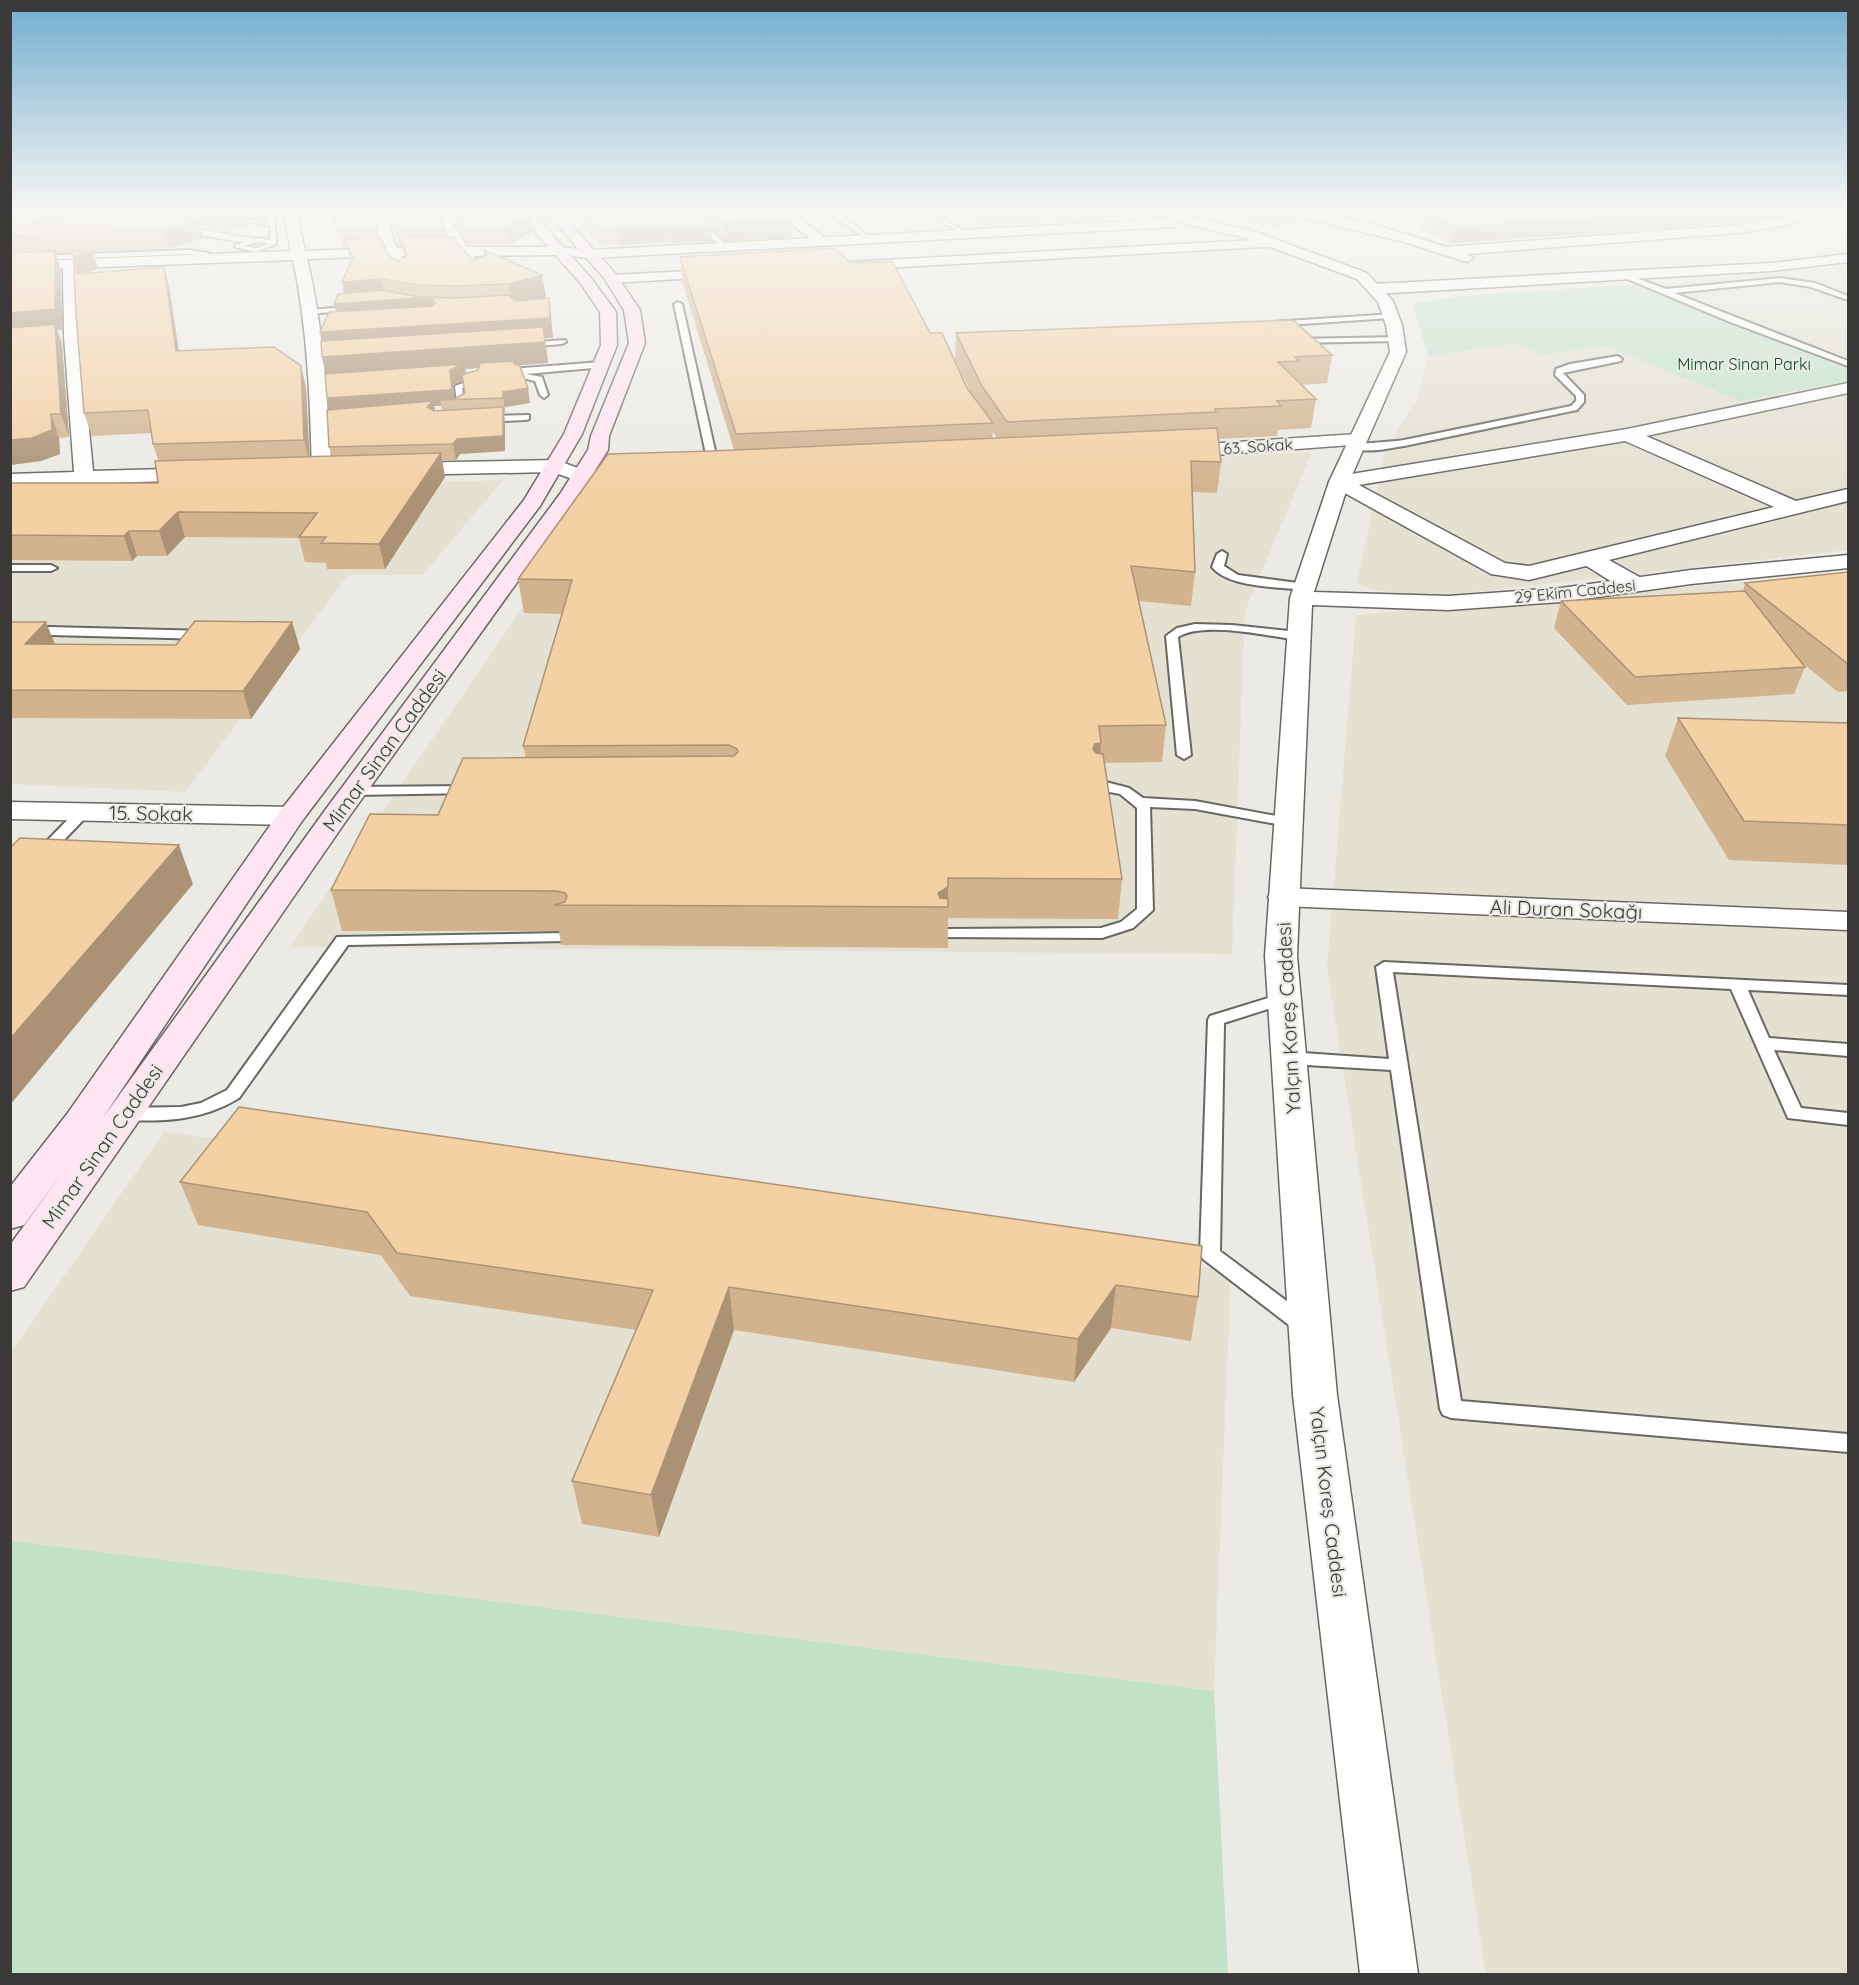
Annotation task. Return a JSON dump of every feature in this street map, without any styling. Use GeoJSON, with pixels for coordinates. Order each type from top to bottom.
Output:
{"type":"FeatureCollection","features":[{"type":"Feature","properties":{"kind":"main road","name":"Mimar Sinan Caddesi"},"geometry":{"type":"LineString","coordinates":[[10,1215],[80,1123],[291,816],[533,502],[573,434],[609,345],[608,312],[601,303]]}},
{"type":"Feature","properties":{"kind":"main road","name":"Mimar Sinan Caddesi"},"geometry":{"type":"LineString","coordinates":[[10,1276],[354,791],[583,477],[598,450],[600,436],[637,343],[632,310],[627,303]]}},
{"type":"Feature","properties":{"kind":"street"},"geometry":{"type":"LineString","coordinates":[[71,303],[84,477]]}},
{"type":"Feature","properties":{"kind":"street"},"geometry":{"type":"LineString","coordinates":[[309,303],[321,358],[325,423],[321,471]]}},
{"type":"Feature","properties":{"kind":"street","name":"Yalçın Koreş Caddesi"},"geometry":{"type":"LineString","coordinates":[[1382,304],[1398,352],[1339,482],[1303,592],[1298,636],[1281,956],[1315,1395],[1389,1974]]}},
{"type":"Feature","properties":{"kind":"street"},"geometry":{"type":"LineString","coordinates":[[51,338],[72,336]]}},
{"type":"Feature","properties":{"kind":"street"},"geometry":{"type":"LineString","coordinates":[[1339,482],[1627,435],[1848,388]]}},
{"type":"Feature","properties":{"kind":"street"},"geometry":{"type":"LineString","coordinates":[[1627,435],[1794,508]]}},
{"type":"Feature","properties":{"kind":"street","name":"63. Sokak"},"geometry":{"type":"LineString","coordinates":[[1157,453],[1356,443]]}},
{"type":"Feature","properties":{"kind":"street"},"geometry":{"type":"LineString","coordinates":[[380,470],[556,466],[583,477],[638,476]]}},
{"type":"Feature","properties":{"kind":"street"},"geometry":{"type":"LineString","coordinates":[[298,472],[345,470]]}},
{"type":"Feature","properties":{"kind":"street"},"geometry":{"type":"LineString","coordinates":[[693,475],[738,473]]}},
{"type":"Feature","properties":{"kind":"street"},"geometry":{"type":"LineString","coordinates":[[10,480],[215,474]]}},
{"type":"Feature","properties":{"kind":"street"},"geometry":{"type":"LineString","coordinates":[[1339,482],[1498,569],[1529,573],[1848,495]]}},
{"type":"Feature","properties":{"kind":"street"},"geometry":{"type":"LineString","coordinates":[[1588,558],[1635,584]]}},
{"type":"Feature","properties":{"kind":"street","name":"29 Ekim Caddesi"},"geometry":{"type":"LineString","coordinates":[[1303,592],[1448,603],[1561,595],[1635,584],[1848,561]]}},
{"type":"Feature","properties":{"kind":"street","name":"15. Sokak"},"geometry":{"type":"LineString","coordinates":[[10,810],[291,816]]}},
{"type":"Feature","properties":{"kind":"street","name":"Ali Duran Sokağı"},"geometry":{"type":"LineString","coordinates":[[1283,897],[1848,921]]}},
{"type":"Feature","properties":{"kind":"lane"},"geometry":{"type":"LineString","coordinates":[[1692,303],[1848,364]]}},
{"type":"Feature","properties":{"kind":"lane"},"geometry":{"type":"LineString","coordinates":[[678,304],[715,474]]}},
{"type":"Feature","properties":{"kind":"lane"},"geometry":{"type":"LineString","coordinates":[[1257,325],[1382,304]]}},
{"type":"Feature","properties":{"kind":"lane"},"geometry":{"type":"LineString","coordinates":[[1287,342],[1382,304]]}},
{"type":"Feature","properties":{"kind":"lane"},"geometry":{"type":"LineString","coordinates":[[314,323],[370,306]]}},
{"type":"Feature","properties":{"kind":"lane"},"geometry":{"type":"LineString","coordinates":[[515,345],[562,342]]}},
{"type":"Feature","properties":{"kind":"lane"},"geometry":{"type":"LineString","coordinates":[[1356,443],[1376,447],[1404,443],[1574,408],[1580,402],[1580,395],[1558,373],[1559,371],[1618,359]]}},
{"type":"Feature","properties":{"kind":"lane"},"geometry":{"type":"LineString","coordinates":[[464,375],[601,366]]}},
{"type":"Feature","properties":{"kind":"lane"},"geometry":{"type":"LineString","coordinates":[[457,420],[443,416],[462,406],[458,388],[475,380],[531,376],[539,379],[544,395]]}},
{"type":"Feature","properties":{"kind":"lane"},"geometry":{"type":"LineString","coordinates":[[468,419],[526,417]]}},
{"type":"Feature","properties":{"kind":"lane"},"geometry":{"type":"LineString","coordinates":[[1222,554],[1218,567],[1230,576],[1303,592]]}},
{"type":"Feature","properties":{"kind":"lane"},"geometry":{"type":"LineString","coordinates":[[10,568],[51,568]]}},
{"type":"Feature","properties":{"kind":"lane"},"geometry":{"type":"LineString","coordinates":[[1184,755],[1172,636],[1176,631],[1187,627],[1205,627],[1298,636]]}},
{"type":"Feature","properties":{"kind":"lane"},"geometry":{"type":"LineString","coordinates":[[10,630],[221,635]]}},
{"type":"Feature","properties":{"kind":"lane"},"geometry":{"type":"LineString","coordinates":[[948,934],[1102,933],[1127,925],[1138,918],[1145,910],[1144,808],[1140,802],[1126,792],[1109,785],[1099,786]]}},
{"type":"Feature","properties":{"kind":"lane"},"geometry":{"type":"LineString","coordinates":[[354,791],[484,790]]}},
{"type":"Feature","properties":{"kind":"lane"},"geometry":{"type":"LineString","coordinates":[[1140,802],[1195,805],[1287,822]]}},
{"type":"Feature","properties":{"kind":"lane"},"geometry":{"type":"LineString","coordinates":[[10,888],[83,812]]}},
{"type":"Feature","properties":{"kind":"lane"},"geometry":{"type":"LineString","coordinates":[[29,848],[48,848]]}},
{"type":"Feature","properties":{"kind":"lane"},"geometry":{"type":"LineString","coordinates":[[125,1114],[166,1116],[191,1113],[208,1108],[233,1094],[343,940],[564,938]]}},
{"type":"Feature","properties":{"kind":"lane"},"geometry":{"type":"LineString","coordinates":[[1848,990],[1384,967],[1451,1409],[1848,1443]]}},
{"type":"Feature","properties":{"kind":"lane"},"geometry":{"type":"LineString","coordinates":[[1737,985],[1794,1114],[1848,1119]]}},
{"type":"Feature","properties":{"kind":"lane"},"geometry":{"type":"LineString","coordinates":[[1284,998],[1216,1020],[1210,1254],[1310,1329]]}},
{"type":"Feature","properties":{"kind":"lane"},"geometry":{"type":"LineString","coordinates":[[1762,1043],[1848,1050]]}},
{"type":"Feature","properties":{"kind":"lane"},"geometry":{"type":"LineString","coordinates":[[1288,1058],[1399,1065]]}},
{"type":"Feature","properties":{"kind":"shaded area"},"geometry":{"type":"Polygon","coordinates":[[[1685,303],[1848,303],[1848,366],[1685,303]]]}},
{"type":"Feature","properties":{"kind":"shaded area"},"geometry":{"type":"Polygon","coordinates":[[[1517,343],[1541,355],[1606,346],[1740,401],[1848,381],[1848,550],[1467,593],[1410,595],[1374,590],[1357,583],[1386,448],[1417,399],[1428,356],[1517,343]]]}},
{"type":"Feature","properties":{"kind":"shaded area"},"geometry":{"type":"Polygon","coordinates":[[[1312,452],[1245,611],[1232,954],[290,947],[605,487],[1312,452]]]}},
{"type":"Feature","properties":{"kind":"shaded area"},"geometry":{"type":"Polygon","coordinates":[[[503,480],[423,575],[348,575],[185,792],[11,784],[11,495],[503,480]]]}},
{"type":"Feature","properties":{"kind":"shaded area"},"geometry":{"type":"Polygon","coordinates":[[[1848,573],[1848,1974],[1486,1974],[1327,968],[1356,615],[1848,573]]]}},
{"type":"Feature","properties":{"kind":"shaded area"},"geometry":{"type":"Polygon","coordinates":[[[164,1132],[1231,1271],[1214,1691],[11,1541],[11,1352],[164,1132]]]}},
{"type":"Feature","properties":{"kind":"green space","name":"Mimar Sinan Parkı"},"geometry":{"type":"Polygon","coordinates":[[[1685,303],[1848,366],[1848,381],[1740,401],[1606,346],[1541,355],[1517,343],[1428,356],[1413,304],[1685,303]]]}},
{"type":"Feature","properties":{"kind":"green space"},"geometry":{"type":"Polygon","coordinates":[[[11,1541],[1214,1691],[1228,1974],[11,1974],[11,1541]]]}},
{"type":"Feature","properties":{"kind":"building"},"geometry":{"type":"Polygon","coordinates":[[[10,303],[55,303],[55,309],[10,313],[10,303]]]}},
{"type":"Feature","properties":{"kind":"building"},"geometry":{"type":"Polygon","coordinates":[[[75,303],[169,303],[176,351],[274,347],[301,366],[304,440],[153,444],[148,410],[84,413],[75,303]]]}},
{"type":"Feature","properties":{"kind":"building"},"geometry":{"type":"Polygon","coordinates":[[[435,303],[549,303],[550,318],[320,332],[329,312],[432,306],[435,303]]]}},
{"type":"Feature","properties":{"kind":"building"},"geometry":{"type":"Polygon","coordinates":[[[694,303],[914,303],[930,333],[942,333],[967,388],[993,423],[736,434],[694,303]]]}},
{"type":"Feature","properties":{"kind":"building"},"geometry":{"type":"Polygon","coordinates":[[[1293,320],[1332,355],[1295,357],[1299,361],[1278,362],[1316,399],[1277,401],[1281,406],[1215,409],[1216,412],[1007,422],[982,386],[956,333],[1293,320]]]}},
{"type":"Feature","properties":{"kind":"building"},"geometry":{"type":"Polygon","coordinates":[[[55,324],[61,414],[51,414],[52,430],[32,438],[10,440],[10,328],[55,324]]]}},
{"type":"Feature","properties":{"kind":"building"},"geometry":{"type":"Polygon","coordinates":[[[543,327],[545,342],[322,357],[321,341],[543,327]]]}},
{"type":"Feature","properties":{"kind":"building"},"geometry":{"type":"Polygon","coordinates":[[[513,361],[514,364],[520,366],[528,388],[503,392],[503,398],[440,400],[454,399],[465,393],[462,375],[478,370],[480,363],[513,361]]]}},
{"type":"Feature","properties":{"kind":"building"},"geometry":{"type":"Polygon","coordinates":[[[464,364],[450,370],[452,389],[449,390],[327,398],[325,374],[464,364]]]}},
{"type":"Feature","properties":{"kind":"building"},"geometry":{"type":"Polygon","coordinates":[[[433,401],[427,407],[434,411],[503,407],[503,436],[457,439],[453,444],[329,447],[327,410],[433,401]]]}},
{"type":"Feature","properties":{"kind":"building"},"geometry":{"type":"Polygon","coordinates":[[[1217,428],[1221,462],[1191,461],[1195,572],[1131,566],[1166,725],[1099,726],[1101,743],[1095,744],[1093,749],[1096,753],[1103,754],[1122,879],[948,878],[948,887],[938,893],[940,898],[948,899],[948,907],[554,905],[565,902],[567,896],[565,893],[557,891],[331,890],[370,814],[438,815],[463,758],[734,756],[738,752],[729,745],[523,746],[572,580],[518,579],[608,454],[1217,428]]]}},
{"type":"Feature","properties":{"kind":"building"},"geometry":{"type":"Polygon","coordinates":[[[441,453],[379,544],[321,543],[326,537],[299,537],[317,513],[178,512],[159,531],[129,531],[124,536],[10,535],[10,483],[158,483],[155,461],[441,453]]]}},
{"type":"Feature","properties":{"kind":"building"},"geometry":{"type":"Polygon","coordinates":[[[1848,572],[1848,664],[1745,583],[1848,572]]]}},
{"type":"Feature","properties":{"kind":"building"},"geometry":{"type":"Polygon","coordinates":[[[1745,591],[1805,667],[1635,677],[1561,601],[1745,591]]]}},
{"type":"Feature","properties":{"kind":"building"},"geometry":{"type":"Polygon","coordinates":[[[195,621],[292,622],[243,691],[10,690],[10,622],[46,622],[25,644],[176,645],[195,621]]]}},
{"type":"Feature","properties":{"kind":"building"},"geometry":{"type":"Polygon","coordinates":[[[1678,718],[1848,723],[1848,825],[1744,821],[1678,718]]]}},
{"type":"Feature","properties":{"kind":"building"},"geometry":{"type":"Polygon","coordinates":[[[20,838],[179,845],[10,1039],[10,848],[20,838]]]}},
{"type":"Feature","properties":{"kind":"building"},"geometry":{"type":"Polygon","coordinates":[[[239,1107],[1202,1246],[1198,1297],[1116,1285],[1078,1339],[729,1287],[651,1495],[572,1481],[653,1290],[397,1253],[367,1212],[180,1182],[239,1107]]]}}]}
